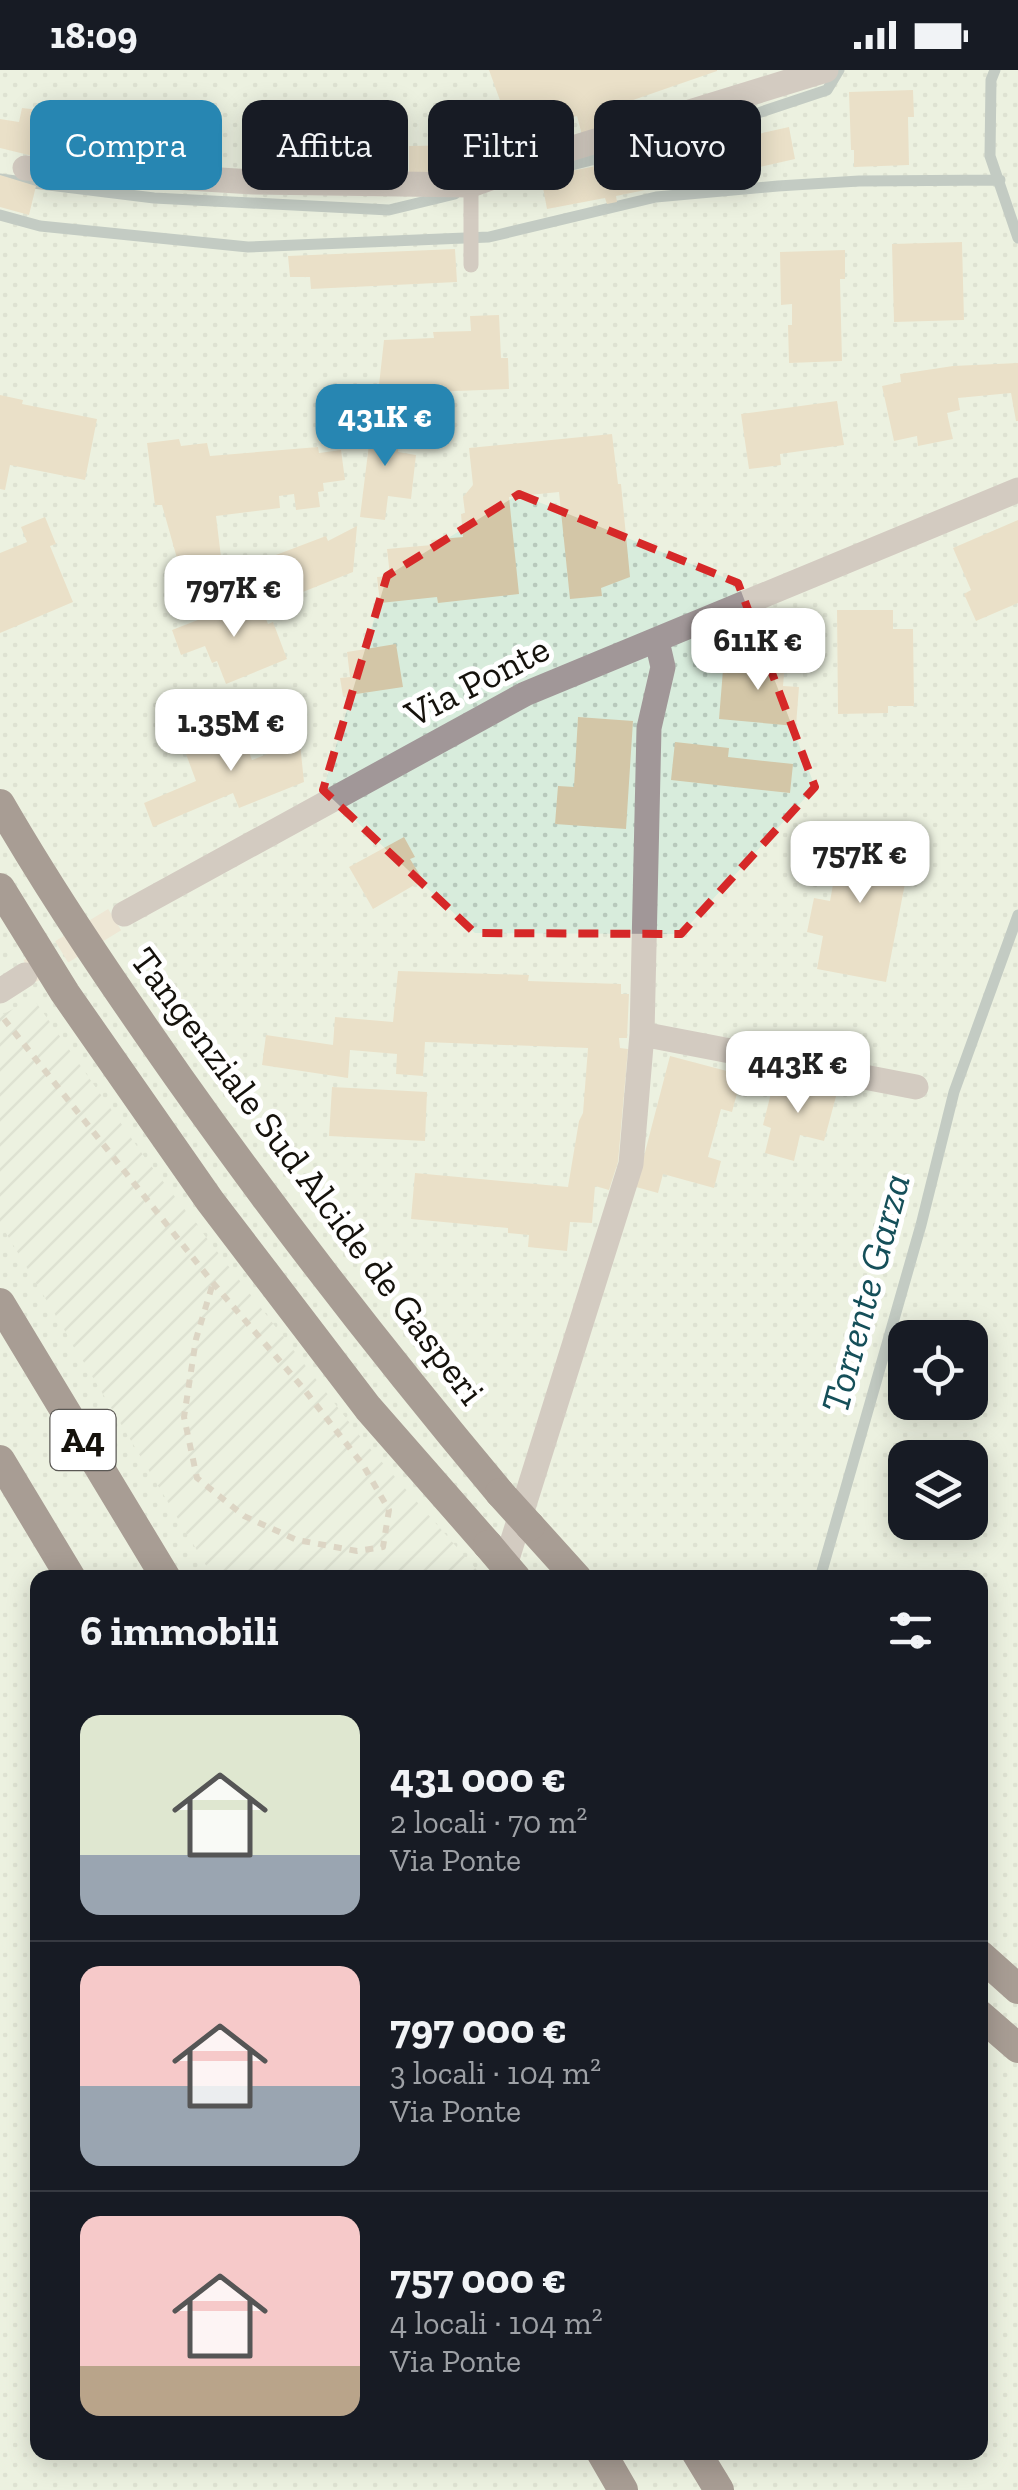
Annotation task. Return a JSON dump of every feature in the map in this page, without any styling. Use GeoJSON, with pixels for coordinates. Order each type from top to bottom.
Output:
{"type":"FeatureCollection","features":[{"type":"Feature","properties":{"kind":"highway","name":"Tangenziale Sud Alcide de Gasperi"},"geometry":{"type":"LineString","coordinates":[[0,804],[102,970],[244,1170],[402,1376],[570,1570]]}},
{"type":"Feature","properties":{"kind":"highway"},"geometry":{"type":"LineString","coordinates":[[0,888],[65,993],[210,1201],[368,1408],[509,1570]]}},
{"type":"Feature","properties":{"kind":"highway","name":"A4"},"geometry":{"type":"LineString","coordinates":[[0,1303],[161,1570]]}},
{"type":"Feature","properties":{"kind":"highway","name":"A4"},"geometry":{"type":"LineString","coordinates":[[0,1460],[66,1570]]}},
{"type":"Feature","properties":{"kind":"highway"},"geometry":{"type":"LineString","coordinates":[[988,1962],[1018,1989]]}},
{"type":"Feature","properties":{"kind":"highway"},"geometry":{"type":"LineString","coordinates":[[988,2022],[1018,2048]]}},
{"type":"Feature","properties":{"kind":"highway"},"geometry":{"type":"LineString","coordinates":[[605,2460],[624,2490]]}},
{"type":"Feature","properties":{"kind":"highway"},"geometry":{"type":"LineString","coordinates":[[701,2460],[718,2490]]}},
{"type":"Feature","properties":{"kind":"street"},"geometry":{"type":"LineString","coordinates":[[574,148],[826,70]]}},
{"type":"Feature","properties":{"kind":"street"},"geometry":{"type":"LineString","coordinates":[[25,168],[252,182],[428,184]]}},
{"type":"Feature","properties":{"kind":"street","name":"Via Ponte"},"geometry":{"type":"LineString","coordinates":[[124,914],[525,694],[1018,490]]}},
{"type":"Feature","properties":{"kind":"street"},"geometry":{"type":"LineString","coordinates":[[504,1570],[631,1164],[642,1034],[650,728],[664,666],[657,641]]}},
{"type":"Feature","properties":{"kind":"street"},"geometry":{"type":"LineString","coordinates":[[0,991],[25,974]]}},
{"type":"Feature","properties":{"kind":"street"},"geometry":{"type":"LineString","coordinates":[[642,1034],[916,1087]]}},
{"type":"Feature","properties":{"kind":"lane"},"geometry":{"type":"LineString","coordinates":[[471,190],[471,264]]}},
{"type":"Feature","properties":{"kind":"path"},"geometry":{"type":"LineString","coordinates":[[0,1014],[362,1465],[390,1510],[383,1547],[357,1551],[297,1540],[244,1516],[198,1478],[184,1417],[196,1339],[214,1283]]}},
{"type":"Feature","properties":{"kind":"highlighted area"},"geometry":{"type":"Polygon","coordinates":[[[519,494],[738,583],[815,787],[681,934],[475,933],[323,790],[387,576],[519,494]]]}},
{"type":"Feature","properties":{"kind":"green space"},"geometry":{"type":"Polygon","coordinates":[[[0,70],[1018,70],[1018,2490],[0,2490],[0,70]]]}},
{"type":"Feature","properties":{"kind":"green space"},"geometry":{"type":"Polygon","coordinates":[[[33,998],[148,1162],[366,1444],[477,1570],[209,1570],[0,1223],[0,1016],[33,998]]]}},
{"type":"Feature","properties":{"kind":"building"},"geometry":{"type":"Polygon","coordinates":[[[489,70],[717,70],[633,100],[594,100],[594,135],[583,139],[577,116],[574,117],[574,100],[500,100],[489,70]]]}},
{"type":"Feature","properties":{"kind":"building"},"geometry":{"type":"Polygon","coordinates":[[[913,90],[914,117],[908,117],[909,165],[854,167],[849,92],[913,90]]]}},
{"type":"Feature","properties":{"kind":"building"},"geometry":{"type":"Polygon","coordinates":[[[22,108],[30,109],[30,155],[0,148],[0,119],[19,122],[22,108]]]}},
{"type":"Feature","properties":{"kind":"building"},"geometry":{"type":"Polygon","coordinates":[[[789,127],[795,159],[761,167],[761,133],[789,127]]]}},
{"type":"Feature","properties":{"kind":"building"},"geometry":{"type":"Polygon","coordinates":[[[409,146],[428,146],[428,175],[409,175],[409,146]]]}},
{"type":"Feature","properties":{"kind":"building"},"geometry":{"type":"Polygon","coordinates":[[[594,166],[594,190],[645,190],[616,196],[617,202],[607,204],[605,198],[547,209],[543,190],[574,190],[574,170],[594,166]]]}},
{"type":"Feature","properties":{"kind":"building"},"geometry":{"type":"Polygon","coordinates":[[[0,175],[30,184],[30,190],[35,190],[29,215],[0,207],[0,175]]]}},
{"type":"Feature","properties":{"kind":"building"},"geometry":{"type":"Polygon","coordinates":[[[962,242],[964,320],[894,322],[892,244],[962,242]]]}},
{"type":"Feature","properties":{"kind":"building"},"geometry":{"type":"Polygon","coordinates":[[[455,249],[457,282],[311,289],[310,277],[290,277],[288,256],[455,249]]]}},
{"type":"Feature","properties":{"kind":"building"},"geometry":{"type":"Polygon","coordinates":[[[845,250],[845,279],[840,279],[842,361],[789,363],[792,304],[781,305],[780,252],[845,250]]]}},
{"type":"Feature","properties":{"kind":"building"},"geometry":{"type":"Polygon","coordinates":[[[499,315],[501,358],[508,358],[509,389],[378,394],[384,340],[434,338],[433,332],[471,331],[470,316],[499,315]]]}},
{"type":"Feature","properties":{"kind":"building"},"geometry":{"type":"Polygon","coordinates":[[[1018,363],[1018,421],[1011,393],[958,398],[960,410],[947,413],[953,439],[918,446],[917,436],[894,441],[882,386],[901,382],[900,374],[953,366],[1018,363]]]}},
{"type":"Feature","properties":{"kind":"building"},"geometry":{"type":"Polygon","coordinates":[[[0,395],[23,400],[22,404],[97,419],[85,480],[10,465],[5,490],[0,489],[0,395]]]}},
{"type":"Feature","properties":{"kind":"building"},"geometry":{"type":"Polygon","coordinates":[[[837,401],[844,445],[780,454],[781,465],[749,469],[741,414],[837,401]]]}},
{"type":"Feature","properties":{"kind":"building"},"geometry":{"type":"Polygon","coordinates":[[[373,412],[397,415],[394,441],[399,442],[398,452],[416,455],[411,499],[388,496],[385,520],[360,517],[373,412]]]}},
{"type":"Feature","properties":{"kind":"building"},"geometry":{"type":"Polygon","coordinates":[[[612,434],[630,577],[601,588],[602,596],[570,599],[559,492],[509,497],[519,594],[438,603],[437,597],[380,603],[377,577],[390,576],[387,549],[432,545],[431,540],[463,537],[463,497],[473,485],[469,448],[612,434]]]}},
{"type":"Feature","properties":{"kind":"building"},"geometry":{"type":"Polygon","coordinates":[[[179,439],[181,446],[207,443],[210,456],[318,447],[319,453],[341,450],[345,480],[323,483],[324,491],[318,492],[320,507],[296,510],[294,494],[279,496],[280,508],[216,516],[221,557],[178,562],[162,505],[155,505],[147,443],[179,439]]]}},
{"type":"Feature","properties":{"kind":"building"},"geometry":{"type":"Polygon","coordinates":[[[45,517],[56,544],[50,546],[73,602],[0,633],[0,553],[27,542],[21,527],[45,517]]]}},
{"type":"Feature","properties":{"kind":"building"},"geometry":{"type":"Polygon","coordinates":[[[1018,520],[1018,603],[976,621],[964,594],[971,590],[953,548],[1018,520]]]}},
{"type":"Feature","properties":{"kind":"building"},"geometry":{"type":"Polygon","coordinates":[[[357,526],[353,572],[280,601],[260,561],[326,536],[328,541],[357,526]]]}},
{"type":"Feature","properties":{"kind":"building"},"geometry":{"type":"Polygon","coordinates":[[[257,597],[268,624],[273,622],[287,659],[226,684],[217,661],[212,663],[205,646],[181,655],[172,630],[257,597]]]}},
{"type":"Feature","properties":{"kind":"building"},"geometry":{"type":"Polygon","coordinates":[[[837,610],[893,610],[893,629],[913,629],[914,706],[888,706],[888,713],[838,714],[837,610]]]}},
{"type":"Feature","properties":{"kind":"building"},"geometry":{"type":"Polygon","coordinates":[[[396,644],[403,687],[343,696],[340,678],[350,677],[347,652],[396,644]]]}},
{"type":"Feature","properties":{"kind":"building"},"geometry":{"type":"Polygon","coordinates":[[[730,657],[785,663],[783,686],[799,687],[796,726],[719,719],[723,670],[729,670],[730,657]]]}},
{"type":"Feature","properties":{"kind":"building"},"geometry":{"type":"Polygon","coordinates":[[[578,717],[633,721],[626,829],[555,824],[558,786],[574,787],[578,717]]]}},
{"type":"Feature","properties":{"kind":"building"},"geometry":{"type":"Polygon","coordinates":[[[298,724],[304,782],[239,808],[233,793],[153,827],[144,803],[196,781],[183,746],[239,725],[252,760],[285,747],[282,726],[298,724]]]}},
{"type":"Feature","properties":{"kind":"building"},"geometry":{"type":"Polygon","coordinates":[[[675,742],[729,748],[728,757],[793,764],[790,793],[671,780],[675,742]]]}},
{"type":"Feature","properties":{"kind":"building"},"geometry":{"type":"Polygon","coordinates":[[[828,831],[912,847],[886,982],[817,969],[823,936],[807,932],[814,898],[830,901],[836,868],[822,866],[828,831]]]}},
{"type":"Feature","properties":{"kind":"building"},"geometry":{"type":"Polygon","coordinates":[[[404,837],[415,857],[410,859],[423,880],[373,909],[349,867],[404,837]]]}},
{"type":"Feature","properties":{"kind":"building"},"geometry":{"type":"Polygon","coordinates":[[[398,971],[529,975],[528,981],[621,984],[621,994],[629,994],[627,1038],[619,1038],[620,1048],[628,1049],[618,1162],[609,1190],[595,1186],[592,1223],[570,1222],[567,1251],[528,1247],[529,1235],[508,1233],[508,1228],[411,1219],[415,1173],[568,1187],[583,1113],[588,1048],[425,1042],[423,1076],[396,1074],[397,1054],[350,1050],[348,1078],[262,1065],[266,1035],[333,1045],[335,1017],[393,1022],[398,971]]]}},
{"type":"Feature","properties":{"kind":"building"},"geometry":{"type":"Polygon","coordinates":[[[670,1056],[742,1075],[732,1112],[721,1109],[708,1157],[721,1161],[714,1188],[663,1174],[658,1193],[636,1187],[670,1056]]]}},
{"type":"Feature","properties":{"kind":"building"},"geometry":{"type":"Polygon","coordinates":[[[799,1079],[838,1089],[824,1141],[800,1135],[794,1161],[765,1153],[771,1128],[763,1125],[773,1085],[795,1091],[799,1079]]]}},
{"type":"Feature","properties":{"kind":"building"},"geometry":{"type":"Polygon","coordinates":[[[332,1087],[427,1092],[425,1141],[329,1136],[332,1087]]]}},
{"type":"Feature","properties":{"kind":"waterway"},"geometry":{"type":"LineString","coordinates":[[574,164],[695,134],[827,90],[839,70]]}},
{"type":"Feature","properties":{"kind":"waterway","name":"Torrente Garza"},"geometry":{"type":"LineString","coordinates":[[995,70],[991,80],[990,156],[1018,238]]}},
{"type":"Feature","properties":{"kind":"waterway"},"geometry":{"type":"LineString","coordinates":[[0,179],[154,198],[389,210],[455,194]]}},
{"type":"Feature","properties":{"kind":"waterway"},"geometry":{"type":"LineString","coordinates":[[0,215],[40,226],[248,247],[489,237],[656,197],[778,186],[1000,180]]}},
{"type":"Feature","properties":{"kind":"waterway","name":"Torrente Garza"},"geometry":{"type":"LineString","coordinates":[[822,1570],[921,1225],[954,1092],[1018,915]]}},
{"type":"Feature","properties":{"kind":"tunnel"},"geometry":{"type":"LineString","coordinates":[[30,971],[124,914]]}}]}
